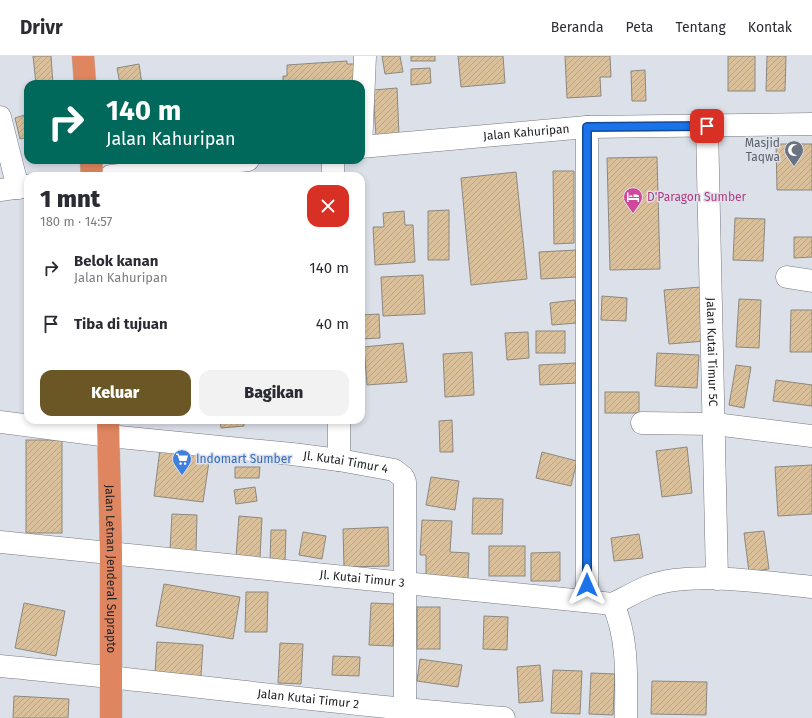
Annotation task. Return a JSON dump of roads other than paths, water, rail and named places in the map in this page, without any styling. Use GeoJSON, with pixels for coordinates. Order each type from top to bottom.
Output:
{"type":"FeatureCollection","features":[{"type":"Feature","properties":{"kind":"highway"},"geometry":{"type":"LineString","coordinates":[[83,56],[85,80]]}},
{"type":"Feature","properties":{"kind":"highway","name":"Jalan Letnan Jenderal Suprapto"},"geometry":{"type":"LineString","coordinates":[[108,428],[112,554],[112,677],[110,718]]}},
{"type":"Feature","properties":{"kind":"street"},"geometry":{"type":"LineString","coordinates":[[364,80],[365,56]]}},
{"type":"Feature","properties":{"kind":"street"},"geometry":{"type":"LineString","coordinates":[[0,117],[15,188]]}},
{"type":"Feature","properties":{"kind":"street","name":"Jalan Kahuripan"},"geometry":{"type":"LineString","coordinates":[[365,147],[587,127],[812,124]]}},
{"type":"Feature","properties":{"kind":"street","name":"Jalan Kutai Timur 5C"},"geometry":{"type":"LineString","coordinates":[[707,126],[715,424],[717,579]]}},
{"type":"Feature","properties":{"kind":"street"},"geometry":{"type":"LineString","coordinates":[[587,127],[587,601]]}},
{"type":"Feature","properties":{"kind":"street"},"geometry":{"type":"LineString","coordinates":[[145,172],[214,164]]}},
{"type":"Feature","properties":{"kind":"street"},"geometry":{"type":"LineString","coordinates":[[787,277],[812,280]]}},
{"type":"Feature","properties":{"kind":"street","name":"Jl. Kutai Timur 4"},"geometry":{"type":"LineString","coordinates":[[0,422],[24,423]]}},
{"type":"Feature","properties":{"kind":"street"},"geometry":{"type":"LineString","coordinates":[[642,422],[715,424],[812,436]]}},
{"type":"Feature","properties":{"kind":"street","name":"Jl. Kutai Timur 4"},"geometry":{"type":"LineString","coordinates":[[36,424],[108,428],[339,460],[394,470],[403,477],[405,482],[405,583]]}},
{"type":"Feature","properties":{"kind":"street"},"geometry":{"type":"LineString","coordinates":[[339,424],[339,460]]}},
{"type":"Feature","properties":{"kind":"street","name":"Jl. Kutai Timur 3"},"geometry":{"type":"LineString","coordinates":[[0,542],[613,604]]}},
{"type":"Feature","properties":{"kind":"street"},"geometry":{"type":"LineString","coordinates":[[626,718],[626,654],[621,625],[613,604],[650,586],[682,579],[717,579],[812,587]]}},
{"type":"Feature","properties":{"kind":"street"},"geometry":{"type":"LineString","coordinates":[[405,583],[405,714]]}},
{"type":"Feature","properties":{"kind":"street","name":"Jalan Kutai Timur 2"},"geometry":{"type":"LineString","coordinates":[[0,666],[112,677],[405,714],[504,718]]}},
{"type":"Feature","properties":{"kind":"place","name":"Masjid Taqwa"},"geometry":{"type":"Point","coordinates":[794,167]}},
{"type":"Feature","properties":{"kind":"place","name":"D'Paragon Sumber"},"geometry":{"type":"Point","coordinates":[633,214]}},
{"type":"Feature","properties":{"kind":"place","name":"Indomart Sumber"},"geometry":{"type":"Point","coordinates":[182,476]}}]}
